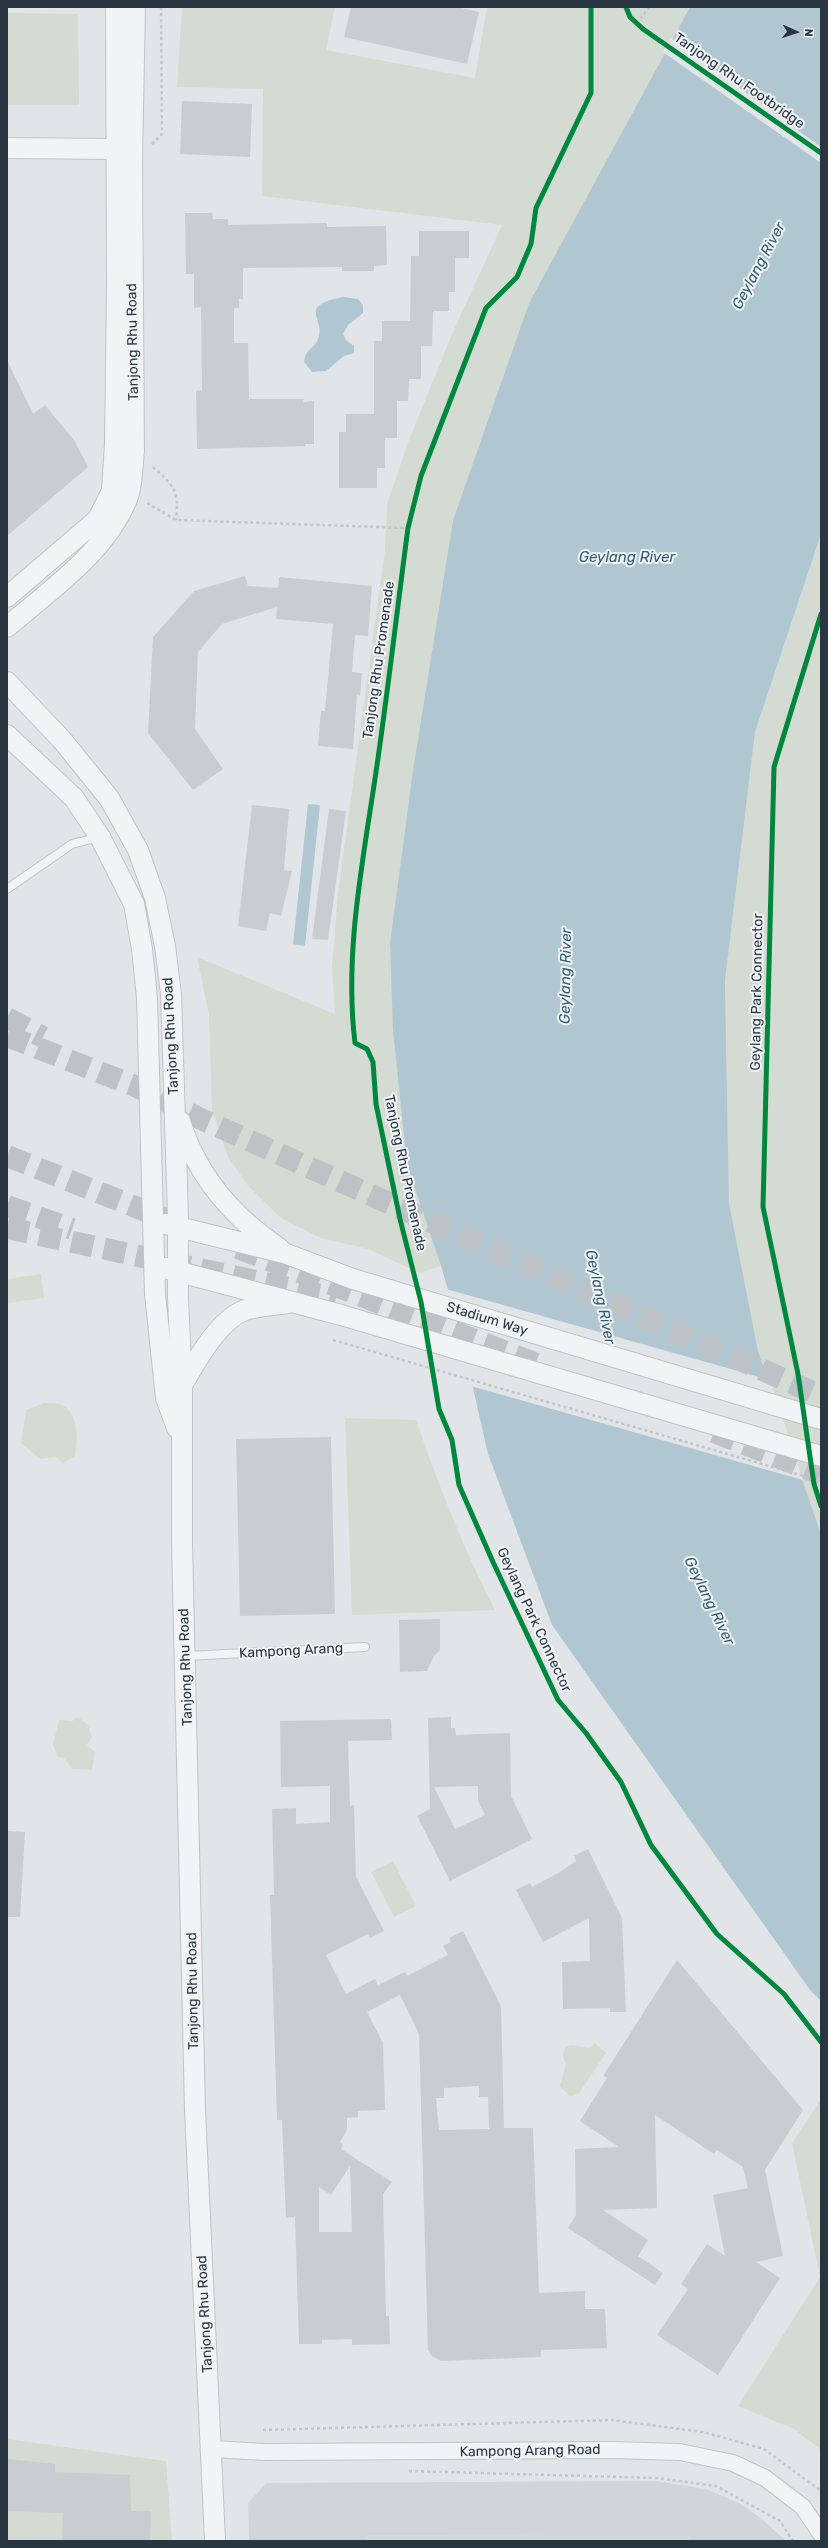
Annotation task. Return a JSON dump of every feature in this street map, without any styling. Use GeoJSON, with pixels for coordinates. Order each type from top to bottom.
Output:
{"type":"FeatureCollection","features":[{"type":"Feature","properties":{"kind":"street","name":"Tanjong Rhu Road"},"geometry":{"type":"LineString","coordinates":[[7,597],[104,525],[112,491],[115,444],[116,7]]}},
{"type":"Feature","properties":{"kind":"street","name":"Tanjong Rhu Road"},"geometry":{"type":"LineString","coordinates":[[7,627],[74,568],[104,525],[128,498],[134,443],[132,133],[135,7]]}},
{"type":"Feature","properties":{"kind":"street"},"geometry":{"type":"LineString","coordinates":[[7,148],[115,149],[132,133]]}},
{"type":"Feature","properties":{"kind":"street","name":"Tanjong Rhu Road"},"geometry":{"type":"LineString","coordinates":[[7,682],[62,740],[109,798],[138,850],[155,898],[165,946],[171,994],[171,1058],[174,1103],[178,1227],[177,1270],[182,1385],[182,1543],[186,1656],[196,2110],[215,2541]]}},
{"type":"Feature","properties":{"kind":"street","name":"Tanjong Rhu Road"},"geometry":{"type":"LineString","coordinates":[[7,735],[74,798],[100,837],[134,904],[142,950],[147,998],[154,1221],[153,1266],[166,1398],[181,1440]]}},
{"type":"Feature","properties":{"kind":"street"},"geometry":{"type":"LineString","coordinates":[[174,1103],[185,1137],[210,1184],[237,1214],[284,1253]]}},
{"type":"Feature","properties":{"kind":"street","name":"Stadium Way"},"geometry":{"type":"LineString","coordinates":[[154,1221],[284,1253],[353,1279],[821,1419]]}},
{"type":"Feature","properties":{"kind":"street"},"geometry":{"type":"LineString","coordinates":[[153,1266],[177,1270],[294,1302],[816,1462]]}},
{"type":"Feature","properties":{"kind":"street"},"geometry":{"type":"LineString","coordinates":[[182,1385],[205,1348],[224,1325],[244,1310],[294,1302]]}},
{"type":"Feature","properties":{"kind":"street","name":"Kampong Arang Road"},"geometry":{"type":"LineString","coordinates":[[212,2449],[265,2452],[612,2450],[680,2452],[733,2463],[766,2478],[803,2507],[821,2534]]}},
{"type":"Feature","properties":{"kind":"lane"},"geometry":{"type":"LineString","coordinates":[[7,889],[72,844],[100,837]]}},
{"type":"Feature","properties":{"kind":"lane","name":"Kampong Arang"},"geometry":{"type":"LineString","coordinates":[[186,1656],[365,1647]]}},
{"type":"Feature","properties":{"kind":"path"},"geometry":{"type":"LineString","coordinates":[[152,145],[162,134],[161,7]]}},
{"type":"Feature","properties":{"kind":"path"},"geometry":{"type":"LineString","coordinates":[[643,29],[635,22],[649,7]]}},
{"type":"Feature","properties":{"kind":"path"},"geometry":{"type":"LineString","coordinates":[[153,460],[154,467],[171,484],[179,499],[176,520]]}},
{"type":"Feature","properties":{"kind":"path"},"geometry":{"type":"LineString","coordinates":[[128,498],[141,500],[176,520],[408,528]]}},
{"type":"Feature","properties":{"kind":"path"},"geometry":{"type":"LineString","coordinates":[[407,536],[410,521]]}},
{"type":"Feature","properties":{"kind":"path"},"geometry":{"type":"LineString","coordinates":[[333,1340],[821,1481]]}},
{"type":"Feature","properties":{"kind":"path"},"geometry":{"type":"LineString","coordinates":[[432,1364],[434,1379]]}},
{"type":"Feature","properties":{"kind":"path"},"geometry":{"type":"LineString","coordinates":[[814,1484],[816,1462]]}},
{"type":"Feature","properties":{"kind":"path"},"geometry":{"type":"LineString","coordinates":[[408,2471],[656,2478],[716,2486],[780,2521],[793,2541]]}},
{"type":"Feature","properties":{"kind":"shaded area"},"geometry":{"type":"Polygon","coordinates":[[[182,7],[335,7],[326,50],[475,78],[487,7],[690,7],[529,303],[453,520],[413,770],[390,943],[407,1165],[441,1266],[420,1273],[368,1249],[321,1238],[281,1218],[249,1187],[228,1157],[212,1111],[209,1015],[197,957],[335,1014],[332,967],[338,893],[385,550],[387,504],[409,440],[452,334],[502,225],[262,196],[263,89],[177,87],[182,7]]]}},
{"type":"Feature","properties":{"kind":"shaded area"},"geometry":{"type":"Polygon","coordinates":[[[7,13],[78,14],[79,105],[7,105],[7,13]]]}},
{"type":"Feature","properties":{"kind":"shaded area"},"geometry":{"type":"Polygon","coordinates":[[[821,534],[821,1534],[758,1351],[729,1203],[725,981],[755,732],[821,534]]]}},
{"type":"Feature","properties":{"kind":"shaded area"},"geometry":{"type":"Polygon","coordinates":[[[41,1274],[44,1298],[7,1303],[7,1279],[41,1274]]]}},
{"type":"Feature","properties":{"kind":"shaded area"},"geometry":{"type":"Polygon","coordinates":[[[44,1403],[60,1404],[71,1413],[74,1420],[77,1435],[75,1456],[63,1463],[56,1457],[40,1459],[21,1443],[26,1410],[44,1403]]]}},
{"type":"Feature","properties":{"kind":"shaded area"},"geometry":{"type":"Polygon","coordinates":[[[345,1418],[416,1420],[452,1516],[472,1563],[495,1610],[352,1615],[345,1418]]]}},
{"type":"Feature","properties":{"kind":"shaded area"},"geometry":{"type":"Polygon","coordinates":[[[78,1717],[88,1725],[92,1737],[87,1745],[95,1752],[92,1770],[72,1769],[64,1758],[58,1757],[53,1745],[59,1720],[72,1721],[78,1717]]]}},
{"type":"Feature","properties":{"kind":"shaded area"},"geometry":{"type":"Polygon","coordinates":[[[393,1861],[416,1906],[394,1917],[371,1872],[393,1861]]]}},
{"type":"Feature","properties":{"kind":"shaded area"},"geometry":{"type":"Polygon","coordinates":[[[595,2043],[606,2053],[579,2093],[570,2096],[560,2086],[566,2063],[563,2057],[564,2049],[570,2045],[590,2048],[595,2043]]]}},
{"type":"Feature","properties":{"kind":"shaded area"},"geometry":{"type":"Polygon","coordinates":[[[821,2099],[821,2450],[794,2429],[738,2406],[820,2277],[792,2143],[821,2099]]]}},
{"type":"Feature","properties":{"kind":"shaded area"},"geometry":{"type":"Polygon","coordinates":[[[7,2439],[166,2461],[172,2541],[7,2541],[7,2439]]]}},
{"type":"Feature","properties":{"kind":"shaded area"},"geometry":{"type":"Polygon","coordinates":[[[655,2481],[706,2489],[741,2504],[763,2520],[786,2541],[249,2541],[248,2503],[267,2483],[655,2481]]]}},
{"type":"Feature","properties":{"kind":"shaded area"},"geometry":{"type":"Polygon","coordinates":[[[367,2535],[689,2536],[689,2541],[367,2541],[367,2535]]]}},
{"type":"Feature","properties":{"kind":"water","name":"Geylang River"},"geometry":{"type":"Polygon","coordinates":[[[690,7],[821,7],[821,534],[755,732],[725,981],[729,1203],[758,1351],[821,1534],[821,2001],[810,1990],[552,1625],[488,1454],[460,1331],[441,1266],[407,1165],[393,1030],[390,943],[413,770],[453,520],[529,303],[690,7]]]}},
{"type":"Feature","properties":{"kind":"water"},"geometry":{"type":"Polygon","coordinates":[[[343,297],[358,299],[363,305],[363,313],[348,325],[343,334],[346,340],[354,346],[354,353],[344,356],[326,371],[312,372],[304,362],[306,354],[318,339],[320,332],[316,309],[320,305],[329,301],[343,297]]]}},
{"type":"Feature","properties":{"kind":"water"},"geometry":{"type":"Polygon","coordinates":[[[308,804],[320,805],[305,946],[293,944],[308,804]]]}},
{"type":"Feature","properties":{"kind":"pier"},"geometry":{"type":"Polygon","coordinates":[[[671,38],[821,147],[821,163],[663,52],[671,38]]]}},
{"type":"Feature","properties":{"kind":"pier"},"geometry":{"type":"Polygon","coordinates":[[[446,1289],[770,1380],[803,1480],[471,1386],[446,1289]]]}},
{"type":"Feature","properties":{"kind":"building"},"geometry":{"type":"Polygon","coordinates":[[[351,7],[457,7],[479,12],[467,64],[344,37],[351,7]]]}},
{"type":"Feature","properties":{"kind":"building"},"geometry":{"type":"Polygon","coordinates":[[[182,101],[252,104],[250,157],[180,154],[182,101]]]}},
{"type":"Feature","properties":{"kind":"building"},"geometry":{"type":"Polygon","coordinates":[[[185,213],[212,213],[213,219],[228,219],[228,225],[327,223],[327,227],[386,226],[387,265],[374,266],[374,271],[342,271],[342,267],[243,268],[243,299],[239,299],[239,308],[234,308],[234,343],[248,343],[249,399],[304,399],[303,402],[314,401],[314,444],[305,444],[305,446],[197,449],[196,391],[202,390],[201,307],[194,308],[194,274],[186,274],[185,213]]]}},
{"type":"Feature","properties":{"kind":"building"},"geometry":{"type":"Polygon","coordinates":[[[419,231],[469,231],[469,258],[455,258],[455,292],[449,292],[449,311],[433,311],[432,346],[421,346],[421,379],[409,379],[408,401],[397,401],[397,438],[385,438],[385,468],[377,468],[377,488],[339,488],[339,432],[346,432],[346,414],[374,414],[374,341],[382,341],[382,321],[410,321],[411,256],[419,256],[419,231]]]}},
{"type":"Feature","properties":{"kind":"building"},"geometry":{"type":"Polygon","coordinates":[[[7,360],[33,414],[45,405],[74,440],[88,467],[7,536],[7,360]]]}},
{"type":"Feature","properties":{"kind":"building"},"geometry":{"type":"Polygon","coordinates":[[[245,576],[248,586],[278,588],[279,577],[372,586],[368,636],[355,635],[352,672],[362,673],[360,696],[357,695],[353,749],[318,746],[321,711],[325,711],[333,624],[276,619],[277,607],[222,624],[198,652],[195,729],[223,769],[193,790],[148,733],[153,637],[194,591],[245,576]]]}},
{"type":"Feature","properties":{"kind":"building"},"geometry":{"type":"Polygon","coordinates":[[[252,805],[289,809],[284,870],[292,871],[281,916],[270,913],[266,931],[238,926],[252,805]]]}},
{"type":"Feature","properties":{"kind":"building"},"geometry":{"type":"Polygon","coordinates":[[[329,809],[346,811],[328,940],[312,939],[329,809]]]}},
{"type":"Feature","properties":{"kind":"building"},"geometry":{"type":"Polygon","coordinates":[[[331,1437],[335,1614],[240,1616],[236,1439],[331,1437]]]}},
{"type":"Feature","properties":{"kind":"building"},"geometry":{"type":"Polygon","coordinates":[[[440,1619],[440,1650],[434,1656],[427,1671],[400,1672],[399,1620],[440,1619]]]}},
{"type":"Feature","properties":{"kind":"building"},"geometry":{"type":"Polygon","coordinates":[[[451,1717],[451,1728],[455,1728],[456,1735],[510,1733],[511,1796],[532,1839],[450,1881],[417,1816],[430,1809],[428,1718],[451,1717]],[[478,1786],[434,1787],[455,1829],[485,1815],[478,1801],[478,1786]]]}},
{"type":"Feature","properties":{"kind":"building"},"geometry":{"type":"Polygon","coordinates":[[[391,1719],[392,1740],[348,1741],[350,1806],[354,1805],[356,1877],[384,1931],[370,1938],[368,1934],[326,1955],[346,1994],[375,1979],[378,1985],[405,1972],[407,1976],[448,1955],[443,1946],[451,1942],[449,1938],[463,1931],[501,2006],[504,2128],[533,2128],[539,2293],[585,2291],[585,2309],[605,2309],[607,2348],[541,2350],[541,2357],[441,2361],[432,2356],[428,2350],[419,2034],[400,1995],[367,2012],[383,2043],[385,2110],[358,2111],[358,2117],[347,2118],[347,2130],[340,2142],[343,2145],[341,2149],[392,2182],[383,2194],[386,2316],[389,2316],[390,2344],[352,2345],[352,2339],[322,2340],[322,2344],[299,2344],[295,2217],[286,2218],[282,2120],[277,2120],[270,1895],[274,1895],[272,1809],[296,1808],[296,1824],[330,1822],[330,1786],[281,1787],[280,1721],[391,1719]],[[479,2086],[444,2088],[444,2098],[436,2098],[439,2130],[489,2129],[488,2097],[479,2097],[479,2086]],[[350,2166],[331,2195],[319,2187],[319,2232],[352,2232],[350,2166]]]}},
{"type":"Feature","properties":{"kind":"building"},"geometry":{"type":"Polygon","coordinates":[[[7,1831],[25,1832],[20,1917],[7,1917],[7,1831]]]}},
{"type":"Feature","properties":{"kind":"building"},"geometry":{"type":"Polygon","coordinates":[[[588,1849],[622,1918],[626,2012],[610,2012],[610,2008],[563,2009],[562,1962],[590,1961],[589,1918],[543,1942],[516,1890],[530,1883],[532,1887],[560,1872],[576,1861],[574,1856],[588,1849]]]}},
{"type":"Feature","properties":{"kind":"building"},"geometry":{"type":"Polygon","coordinates":[[[677,1960],[803,2110],[765,2170],[783,2256],[756,2262],[780,2278],[718,2375],[657,2335],[688,2289],[681,2284],[707,2244],[725,2256],[713,2195],[748,2188],[743,2167],[717,2150],[714,2154],[655,2115],[657,2208],[603,2210],[648,2240],[638,2256],[663,2273],[655,2285],[568,2228],[576,2215],[575,2149],[619,2147],[580,2121],[607,2078],[603,2076],[677,1960]]]}},
{"type":"Feature","properties":{"kind":"building"},"geometry":{"type":"Polygon","coordinates":[[[7,2459],[55,2464],[55,2472],[130,2475],[131,2511],[151,2511],[150,2541],[62,2541],[63,2513],[7,2511],[7,2459]]]}},
{"type":"Feature","properties":{"kind":"tunnel"},"geometry":{"type":"LineString","coordinates":[[7,1018],[43,1037]]}},
{"type":"Feature","properties":{"kind":"tunnel"},"geometry":{"type":"LineString","coordinates":[[7,1036],[135,1086],[201,1119],[821,1396]]}},
{"type":"Feature","properties":{"kind":"tunnel"},"geometry":{"type":"LineString","coordinates":[[7,1156],[171,1221]]}},
{"type":"Feature","properties":{"kind":"tunnel"},"geometry":{"type":"LineString","coordinates":[[7,1206],[72,1229]]}},
{"type":"Feature","properties":{"kind":"tunnel"},"geometry":{"type":"LineString","coordinates":[[7,1228],[336,1298]]}},
{"type":"Feature","properties":{"kind":"tunnel"},"geometry":{"type":"LineString","coordinates":[[238,1248],[542,1366]]}},
{"type":"Feature","properties":{"kind":"tunnel"},"geometry":{"type":"LineString","coordinates":[[714,1432],[821,1474]]}},
{"type":"Feature","properties":{"kind":"cycle path","name":"Tanjong Rhu Promenade"},"geometry":{"type":"LineString","coordinates":[[591,7],[591,93],[536,208],[531,244],[517,277],[486,308],[421,476],[408,528],[385,711],[356,907],[352,975],[352,1009],[355,1043],[367,1049],[373,1062],[376,1104],[400,1219],[421,1302],[439,1409],[452,1440],[459,1485],[493,1562],[558,1700],[586,1733],[621,1782],[651,1845],[717,1934],[784,1994],[821,2042]]}},
{"type":"Feature","properties":{"kind":"cycle path","name":"Tanjong Rhu Footbridge"},"geometry":{"type":"LineString","coordinates":[[626,7],[630,17],[643,29],[821,153]]}},
{"type":"Feature","properties":{"kind":"cycle path","name":"Geylang Park Connector"},"geometry":{"type":"LineString","coordinates":[[821,614],[774,767],[763,1207],[798,1374],[814,1484],[821,1506]]}}]}
